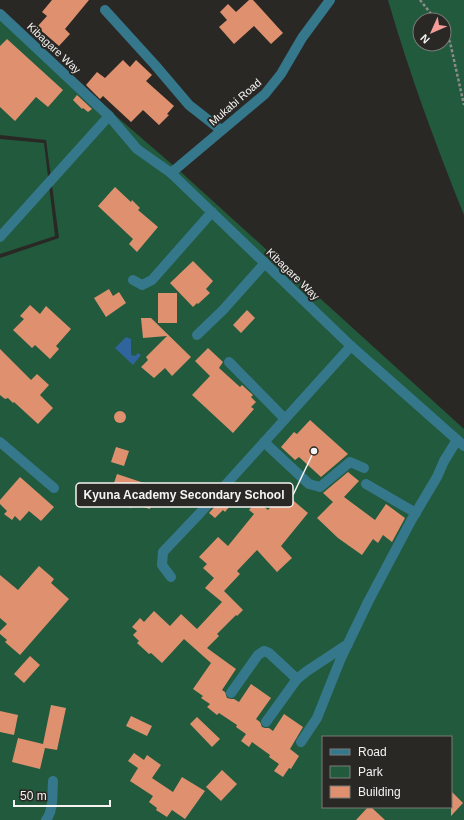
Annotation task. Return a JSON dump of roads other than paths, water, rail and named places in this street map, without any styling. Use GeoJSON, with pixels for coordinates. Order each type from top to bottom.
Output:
{"type":"FeatureCollection","features":[{"type":"Feature","properties":{"kind":"street","name":"Mukabi Road"},"geometry":{"type":"LineString","coordinates":[[171,173],[266,94],[281,74],[302,38],[330,0]]}},
{"type":"Feature","properties":{"kind":"street"},"geometry":{"type":"LineString","coordinates":[[105,10],[189,105],[221,130]]}},
{"type":"Feature","properties":{"kind":"street","name":"Kibagare Way"},"geometry":{"type":"LineString","coordinates":[[0,14],[109,116],[137,148],[171,173],[351,346],[461,443]]}},
{"type":"Feature","properties":{"kind":"street"},"geometry":{"type":"LineString","coordinates":[[0,237],[109,116]]}},
{"type":"Feature","properties":{"kind":"street"},"geometry":{"type":"LineString","coordinates":[[133,280],[142,285],[152,280],[212,212]]}},
{"type":"Feature","properties":{"kind":"street"},"geometry":{"type":"LineString","coordinates":[[197,335],[223,310],[265,264]]}},
{"type":"Feature","properties":{"kind":"street"},"geometry":{"type":"LineString","coordinates":[[171,577],[162,565],[163,552],[351,346]]}},
{"type":"Feature","properties":{"kind":"street"},"geometry":{"type":"LineString","coordinates":[[229,362],[285,419]]}},
{"type":"Feature","properties":{"kind":"street"},"geometry":{"type":"LineString","coordinates":[[0,442],[54,488]]}},
{"type":"Feature","properties":{"kind":"street"},"geometry":{"type":"LineString","coordinates":[[264,442],[310,484],[320,487],[350,462],[364,468]]}},
{"type":"Feature","properties":{"kind":"street"},"geometry":{"type":"LineString","coordinates":[[301,742],[318,718],[348,644],[368,602],[437,477],[444,461],[461,443]]}},
{"type":"Feature","properties":{"kind":"street"},"geometry":{"type":"LineString","coordinates":[[366,484],[416,513]]}},
{"type":"Feature","properties":{"kind":"street"},"geometry":{"type":"LineString","coordinates":[[266,722],[297,679],[348,644]]}},
{"type":"Feature","properties":{"kind":"street"},"geometry":{"type":"LineString","coordinates":[[231,694],[258,655],[264,651],[269,653],[297,679]]}},
{"type":"Feature","properties":{"kind":"street"},"geometry":{"type":"LineString","coordinates":[[46,820],[52,806],[53,781]]}},
{"type":"Feature","properties":{"kind":"water"},"geometry":{"type":"Polygon","coordinates":[[[126,337],[131,339],[131,355],[135,356],[138,353],[141,355],[133,365],[115,348],[126,337]]]}},
{"type":"Feature","properties":{"kind":"place","name":"Kyuna Academy Secondary School"},"geometry":{"type":"Point","coordinates":[314,451]}}]}
